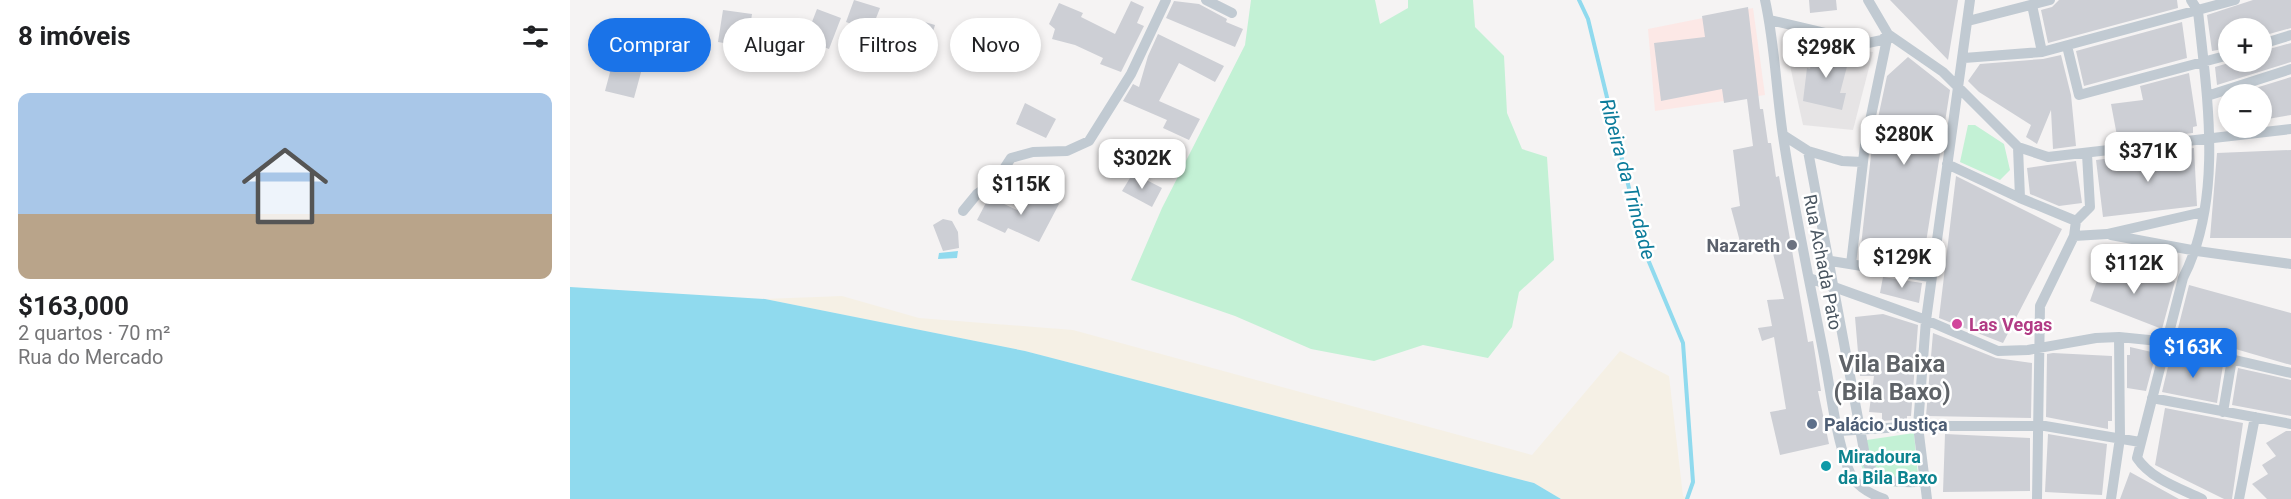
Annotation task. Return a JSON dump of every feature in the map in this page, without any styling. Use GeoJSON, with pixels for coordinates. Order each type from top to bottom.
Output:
{"type":"FeatureCollection","features":[{"type":"Feature","properties":{"kind":"street"},"geometry":{"type":"LineString","coordinates":[[963,211],[977,194],[996,181],[1011,158],[1033,152],[1068,151],[1089,141],[1131,74],[1166,0]]}},
{"type":"Feature","properties":{"kind":"street"},"geometry":{"type":"LineString","coordinates":[[1206,0],[1232,13]]}},
{"type":"Feature","properties":{"kind":"street","name":"Rua Achada Pato"},"geometry":{"type":"LineString","coordinates":[[1766,0],[1774,45],[1776,92],[1783,135],[1839,431],[1848,468],[1856,482],[1871,494],[1884,499]]}},
{"type":"Feature","properties":{"kind":"street"},"geometry":{"type":"LineString","coordinates":[[1868,0],[1888,34],[1943,72],[2018,147],[2048,157],[2291,129]]}},
{"type":"Feature","properties":{"kind":"street"},"geometry":{"type":"LineString","coordinates":[[1927,499],[1918,426],[1926,320],[1930,277],[1971,0]]}},
{"type":"Feature","properties":{"kind":"street"},"geometry":{"type":"LineString","coordinates":[[1968,21],[2050,0]]}},
{"type":"Feature","properties":{"kind":"street"},"geometry":{"type":"LineString","coordinates":[[2191,0],[2198,11],[2207,96],[2208,138],[2203,212],[2197,251],[2183,278],[2137,458],[2142,466],[2157,477],[2202,499]]}},
{"type":"Feature","properties":{"kind":"street"},"geometry":{"type":"LineString","coordinates":[[2198,11],[2203,0]]}},
{"type":"Feature","properties":{"kind":"street"},"geometry":{"type":"LineString","coordinates":[[1964,58],[2043,52],[2235,0]]}},
{"type":"Feature","properties":{"kind":"street"},"geometry":{"type":"LineString","coordinates":[[2032,5],[2043,52]]}},
{"type":"Feature","properties":{"kind":"street"},"geometry":{"type":"LineString","coordinates":[[1770,20],[1869,43],[1882,40],[1888,34]]}},
{"type":"Feature","properties":{"kind":"street","name":"Rua Achada Pato"},"geometry":{"type":"LineString","coordinates":[[1851,264],[1862,162],[1888,34]]}},
{"type":"Feature","properties":{"kind":"street"},"geometry":{"type":"LineString","coordinates":[[2272,41],[2291,35]]}},
{"type":"Feature","properties":{"kind":"street"},"geometry":{"type":"LineString","coordinates":[[2067,46],[2079,94],[2218,59]]}},
{"type":"Feature","properties":{"kind":"street"},"geometry":{"type":"LineString","coordinates":[[2207,96],[2291,69]]}},
{"type":"Feature","properties":{"kind":"street"},"geometry":{"type":"LineString","coordinates":[[1783,135],[1808,151],[1842,160],[1862,162]]}},
{"type":"Feature","properties":{"kind":"street"},"geometry":{"type":"LineString","coordinates":[[2018,147],[2020,198]]}},
{"type":"Feature","properties":{"kind":"street","name":"Rua Achada Pato"},"geometry":{"type":"LineString","coordinates":[[1808,151],[1831,261],[1866,461],[1872,472],[1881,479],[1893,482],[1925,482]]}},
{"type":"Feature","properties":{"kind":"street"},"geometry":{"type":"LineString","coordinates":[[2037,499],[2040,306],[2074,236],[2076,221],[2090,207],[2087,154]]}},
{"type":"Feature","properties":{"kind":"street"},"geometry":{"type":"LineString","coordinates":[[1947,164],[2076,221]]}},
{"type":"Feature","properties":{"kind":"street"},"geometry":{"type":"LineString","coordinates":[[2074,236],[2107,234],[2203,212]]}},
{"type":"Feature","properties":{"kind":"street"},"geometry":{"type":"LineString","coordinates":[[2107,234],[2197,251],[2291,264]]}},
{"type":"Feature","properties":{"kind":"street"},"geometry":{"type":"LineString","coordinates":[[1831,261],[1930,277]]}},
{"type":"Feature","properties":{"kind":"street"},"geometry":{"type":"LineString","coordinates":[[1809,278],[1926,320],[1998,351],[2119,337],[2167,345],[2291,373]]}},
{"type":"Feature","properties":{"kind":"street"},"geometry":{"type":"LineString","coordinates":[[2112,499],[2120,438],[2119,337]]}},
{"type":"Feature","properties":{"kind":"street"},"geometry":{"type":"LineString","coordinates":[[2223,412],[2232,359]]}},
{"type":"Feature","properties":{"kind":"street"},"geometry":{"type":"LineString","coordinates":[[2152,398],[2291,424]]}},
{"type":"Feature","properties":{"kind":"street"},"geometry":{"type":"LineString","coordinates":[[2239,499],[2255,417]]}},
{"type":"Feature","properties":{"kind":"street"},"geometry":{"type":"LineString","coordinates":[[1839,431],[1918,426],[2038,426],[2140,441]]}},
{"type":"Feature","properties":{"kind":"shaded area"},"geometry":{"type":"Polygon","coordinates":[[[1753,8],[1765,95],[1655,111],[1648,29],[1753,8]]]}},
{"type":"Feature","properties":{"kind":"shaded area"},"geometry":{"type":"Polygon","coordinates":[[[1801,43],[1873,52],[1853,130],[1803,125],[1789,61],[1790,52],[1801,43]]]}},
{"type":"Feature","properties":{"kind":"green space"},"geometry":{"type":"Polygon","coordinates":[[[1251,0],[1375,0],[1380,24],[1408,8],[1408,0],[1473,0],[1475,27],[1504,56],[1507,113],[1522,149],[1547,157],[1554,260],[1519,292],[1512,327],[1488,358],[1423,345],[1374,361],[1311,349],[1235,316],[1131,280],[1162,208],[1245,45],[1251,0]]]}},
{"type":"Feature","properties":{"kind":"green space"},"geometry":{"type":"Polygon","coordinates":[[[1968,125],[1975,125],[2004,144],[2010,170],[2000,180],[1960,162],[1968,125]]]}},
{"type":"Feature","properties":{"kind":"green space"},"geometry":{"type":"Polygon","coordinates":[[[1914,433],[1919,486],[1886,485],[1871,479],[1865,473],[1860,459],[1860,441],[1914,433]]]}},
{"type":"Feature","properties":{"kind":"sand"},"geometry":{"type":"Polygon","coordinates":[[[842,296],[919,318],[1073,330],[1532,455],[1620,351],[1669,376],[1683,496],[1688,499],[1561,499],[1534,483],[1025,351],[765,299],[842,296]]]}},
{"type":"Feature","properties":{"kind":"water"},"geometry":{"type":"Polygon","coordinates":[[[958,251],[957,258],[938,259],[939,253],[958,251]]]}},
{"type":"Feature","properties":{"kind":"water"},"geometry":{"type":"Polygon","coordinates":[[[570,287],[765,299],[1025,351],[1534,483],[1561,499],[570,499],[570,287]]]}},
{"type":"Feature","properties":{"kind":"building"},"geometry":{"type":"Polygon","coordinates":[[[854,0],[880,8],[876,18],[847,18],[854,0]]]}},
{"type":"Feature","properties":{"kind":"building"},"geometry":{"type":"Polygon","coordinates":[[[1809,0],[1836,0],[1837,10],[1810,13],[1809,0]]]}},
{"type":"Feature","properties":{"kind":"building"},"geometry":{"type":"Polygon","coordinates":[[[1890,0],[1958,0],[1948,60],[1890,0]]]}},
{"type":"Feature","properties":{"kind":"building"},"geometry":{"type":"Polygon","coordinates":[[[2059,0],[2177,0],[2178,8],[2048,43],[2041,10],[2052,7],[2059,0]]]}},
{"type":"Feature","properties":{"kind":"building"},"geometry":{"type":"Polygon","coordinates":[[[2253,0],[2291,0],[2291,28],[2272,33],[2272,18],[2218,18],[2218,50],[2212,51],[2207,15],[2253,0]]]}},
{"type":"Feature","properties":{"kind":"building"},"geometry":{"type":"Polygon","coordinates":[[[1131,1],[1144,7],[1137,23],[1144,26],[1121,72],[1100,64],[1103,58],[1075,45],[1052,39],[1055,29],[1049,24],[1059,3],[1083,13],[1081,17],[1115,34],[1131,1]]]}},
{"type":"Feature","properties":{"kind":"building"},"geometry":{"type":"Polygon","coordinates":[[[1174,1],[1199,4],[1227,19],[1226,22],[1243,29],[1235,47],[1166,18],[1174,1]]]}},
{"type":"Feature","properties":{"kind":"building"},"geometry":{"type":"Polygon","coordinates":[[[1748,7],[1760,109],[1763,109],[1768,143],[1771,143],[1776,177],[1779,176],[1808,342],[1813,341],[1821,391],[1818,391],[1829,444],[1780,455],[1770,412],[1786,409],[1774,337],[1762,341],[1758,328],[1772,326],[1767,300],[1784,299],[1771,245],[1743,253],[1731,208],[1740,206],[1733,150],[1753,146],[1747,99],[1724,103],[1722,89],[1661,101],[1654,43],[1705,37],[1702,16],[1748,7]]]}},
{"type":"Feature","properties":{"kind":"building"},"geometry":{"type":"Polygon","coordinates":[[[817,9],[841,18],[838,18],[838,26],[829,49],[826,48],[826,18],[814,18],[817,9]]]}},
{"type":"Feature","properties":{"kind":"building"},"geometry":{"type":"Polygon","coordinates":[[[723,10],[752,14],[751,18],[723,18],[723,43],[718,42],[723,10]]]}},
{"type":"Feature","properties":{"kind":"building"},"geometry":{"type":"Polygon","coordinates":[[[2182,22],[2187,58],[2084,86],[2076,51],[2182,22]]]}},
{"type":"Feature","properties":{"kind":"building"},"geometry":{"type":"Polygon","coordinates":[[[1158,34],[1224,66],[1215,82],[1179,63],[1159,101],[1200,119],[1189,140],[1163,128],[1167,120],[1123,101],[1133,84],[1139,87],[1148,56],[1158,34]]]}},
{"type":"Feature","properties":{"kind":"building"},"geometry":{"type":"Polygon","coordinates":[[[2291,43],[2291,62],[2272,68],[2272,48],[2291,43]]]}},
{"type":"Feature","properties":{"kind":"building"},"geometry":{"type":"Polygon","coordinates":[[[1814,49],[1850,55],[1840,93],[1846,93],[1842,110],[1803,101],[1807,68],[1810,69],[1814,49]]]}},
{"type":"Feature","properties":{"kind":"building"},"geometry":{"type":"Polygon","coordinates":[[[2061,55],[2071,95],[2076,146],[2053,149],[2051,110],[2037,144],[2026,137],[2031,125],[1979,92],[1968,81],[1980,64],[2043,59],[2061,55]]]}},
{"type":"Feature","properties":{"kind":"building"},"geometry":{"type":"Polygon","coordinates":[[[1908,57],[1950,90],[1922,268],[1860,255],[1872,146],[1887,76],[1908,57]]]}},
{"type":"Feature","properties":{"kind":"building"},"geometry":{"type":"Polygon","coordinates":[[[2218,66],[2218,72],[2259,72],[2217,85],[2215,67],[2218,66]]]}},
{"type":"Feature","properties":{"kind":"building"},"geometry":{"type":"Polygon","coordinates":[[[610,72],[641,72],[634,98],[605,91],[610,72]]]}},
{"type":"Feature","properties":{"kind":"building"},"geometry":{"type":"Polygon","coordinates":[[[2189,73],[2197,126],[2193,127],[2193,133],[2118,141],[2111,104],[2143,100],[2140,86],[2189,73]]]}},
{"type":"Feature","properties":{"kind":"building"},"geometry":{"type":"Polygon","coordinates":[[[2291,77],[2291,115],[2272,118],[2272,84],[2268,84],[2291,77]]]}},
{"type":"Feature","properties":{"kind":"building"},"geometry":{"type":"Polygon","coordinates":[[[1025,103],[1056,119],[1046,138],[1016,124],[1025,103]]]}},
{"type":"Feature","properties":{"kind":"building"},"geometry":{"type":"Polygon","coordinates":[[[2194,148],[2197,206],[2103,217],[2096,160],[2194,148]]]}},
{"type":"Feature","properties":{"kind":"building"},"geometry":{"type":"Polygon","coordinates":[[[2291,150],[2291,238],[2210,238],[2217,153],[2291,150]]]}},
{"type":"Feature","properties":{"kind":"building"},"geometry":{"type":"Polygon","coordinates":[[[2076,161],[2082,203],[2059,206],[2030,194],[2027,168],[2076,161]]]}},
{"type":"Feature","properties":{"kind":"building"},"geometry":{"type":"Polygon","coordinates":[[[1133,173],[1162,188],[1152,207],[1122,191],[1133,173]]]}},
{"type":"Feature","properties":{"kind":"building"},"geometry":{"type":"Polygon","coordinates":[[[1956,176],[2062,229],[2003,343],[1939,318],[1956,176]]]}},
{"type":"Feature","properties":{"kind":"building"},"geometry":{"type":"Polygon","coordinates":[[[1031,189],[1059,204],[1039,242],[1008,228],[1005,233],[977,220],[989,197],[1017,210],[1031,189]]]}},
{"type":"Feature","properties":{"kind":"building"},"geometry":{"type":"Polygon","coordinates":[[[943,219],[952,221],[958,232],[959,248],[943,251],[933,225],[943,219]]]}},
{"type":"Feature","properties":{"kind":"building"},"geometry":{"type":"Polygon","coordinates":[[[2102,266],[2175,281],[2162,329],[2090,301],[2102,266]]]}},
{"type":"Feature","properties":{"kind":"building"},"geometry":{"type":"Polygon","coordinates":[[[1883,277],[1922,283],[1919,303],[1880,293],[1883,277]]]}},
{"type":"Feature","properties":{"kind":"building"},"geometry":{"type":"Polygon","coordinates":[[[2189,285],[2291,313],[2291,365],[2177,332],[2189,285]]]}},
{"type":"Feature","properties":{"kind":"building"},"geometry":{"type":"Polygon","coordinates":[[[1883,314],[1918,325],[1911,416],[1907,416],[1907,419],[1882,421],[1882,413],[1869,412],[1874,376],[1860,376],[1855,317],[1883,314]]]}},
{"type":"Feature","properties":{"kind":"building"},"geometry":{"type":"Polygon","coordinates":[[[1933,333],[1996,358],[2032,363],[2031,418],[1926,416],[1933,333]]]}},
{"type":"Feature","properties":{"kind":"building"},"geometry":{"type":"Polygon","coordinates":[[[2130,347],[2156,353],[2146,391],[2127,388],[2127,355],[2130,355],[2130,347]]]}},
{"type":"Feature","properties":{"kind":"building"},"geometry":{"type":"Polygon","coordinates":[[[2047,354],[2112,356],[2112,421],[2108,421],[2108,429],[2046,417],[2047,354]]]}},
{"type":"Feature","properties":{"kind":"building"},"geometry":{"type":"Polygon","coordinates":[[[2171,354],[2223,365],[2217,403],[2162,392],[2171,354]]]}},
{"type":"Feature","properties":{"kind":"building"},"geometry":{"type":"Polygon","coordinates":[[[2238,368],[2291,380],[2291,416],[2232,405],[2238,368]]]}},
{"type":"Feature","properties":{"kind":"building"},"geometry":{"type":"Polygon","coordinates":[[[2165,408],[2243,423],[2232,499],[2224,499],[2155,465],[2165,408]]]}},
{"type":"Feature","properties":{"kind":"building"},"geometry":{"type":"Polygon","coordinates":[[[2286,431],[2291,431],[2291,499],[2267,499],[2252,484],[2268,474],[2262,465],[2276,456],[2266,443],[2286,431]]]}},
{"type":"Feature","properties":{"kind":"building"},"geometry":{"type":"Polygon","coordinates":[[[1945,434],[2030,438],[2030,491],[1943,492],[1945,434]]]}},
{"type":"Feature","properties":{"kind":"building"},"geometry":{"type":"Polygon","coordinates":[[[2048,434],[2107,444],[2102,495],[2045,492],[2048,434]]]}},
{"type":"Feature","properties":{"kind":"building"},"geometry":{"type":"Polygon","coordinates":[[[2130,472],[2179,499],[2120,499],[2130,472]]]}},
{"type":"Feature","properties":{"kind":"waterway","name":"Ribeira da Trindade"},"geometry":{"type":"LineString","coordinates":[[1579,0],[1588,19],[1644,250],[1683,343],[1693,482],[1687,499]]}},
{"type":"Feature","properties":{"kind":"place","name":"Nazareth"},"geometry":{"type":"Point","coordinates":[1792,245]}},
{"type":"Feature","properties":{"kind":"place","name":"Las Vegas"},"geometry":{"type":"Point","coordinates":[1957,324]}},
{"type":"Feature","properties":{"kind":"place","name":"Palácio Justiça"},"geometry":{"type":"Point","coordinates":[1812,424]}},
{"type":"Feature","properties":{"kind":"place","name":"Miradoura da Bila Baxo"},"geometry":{"type":"Point","coordinates":[1826,466]}},
{"type":"Feature","properties":{"kind":"district","name":"Vila Baixa (Bila Baxo)"},"geometry":{"type":"Point","coordinates":[1892,378]}}]}
